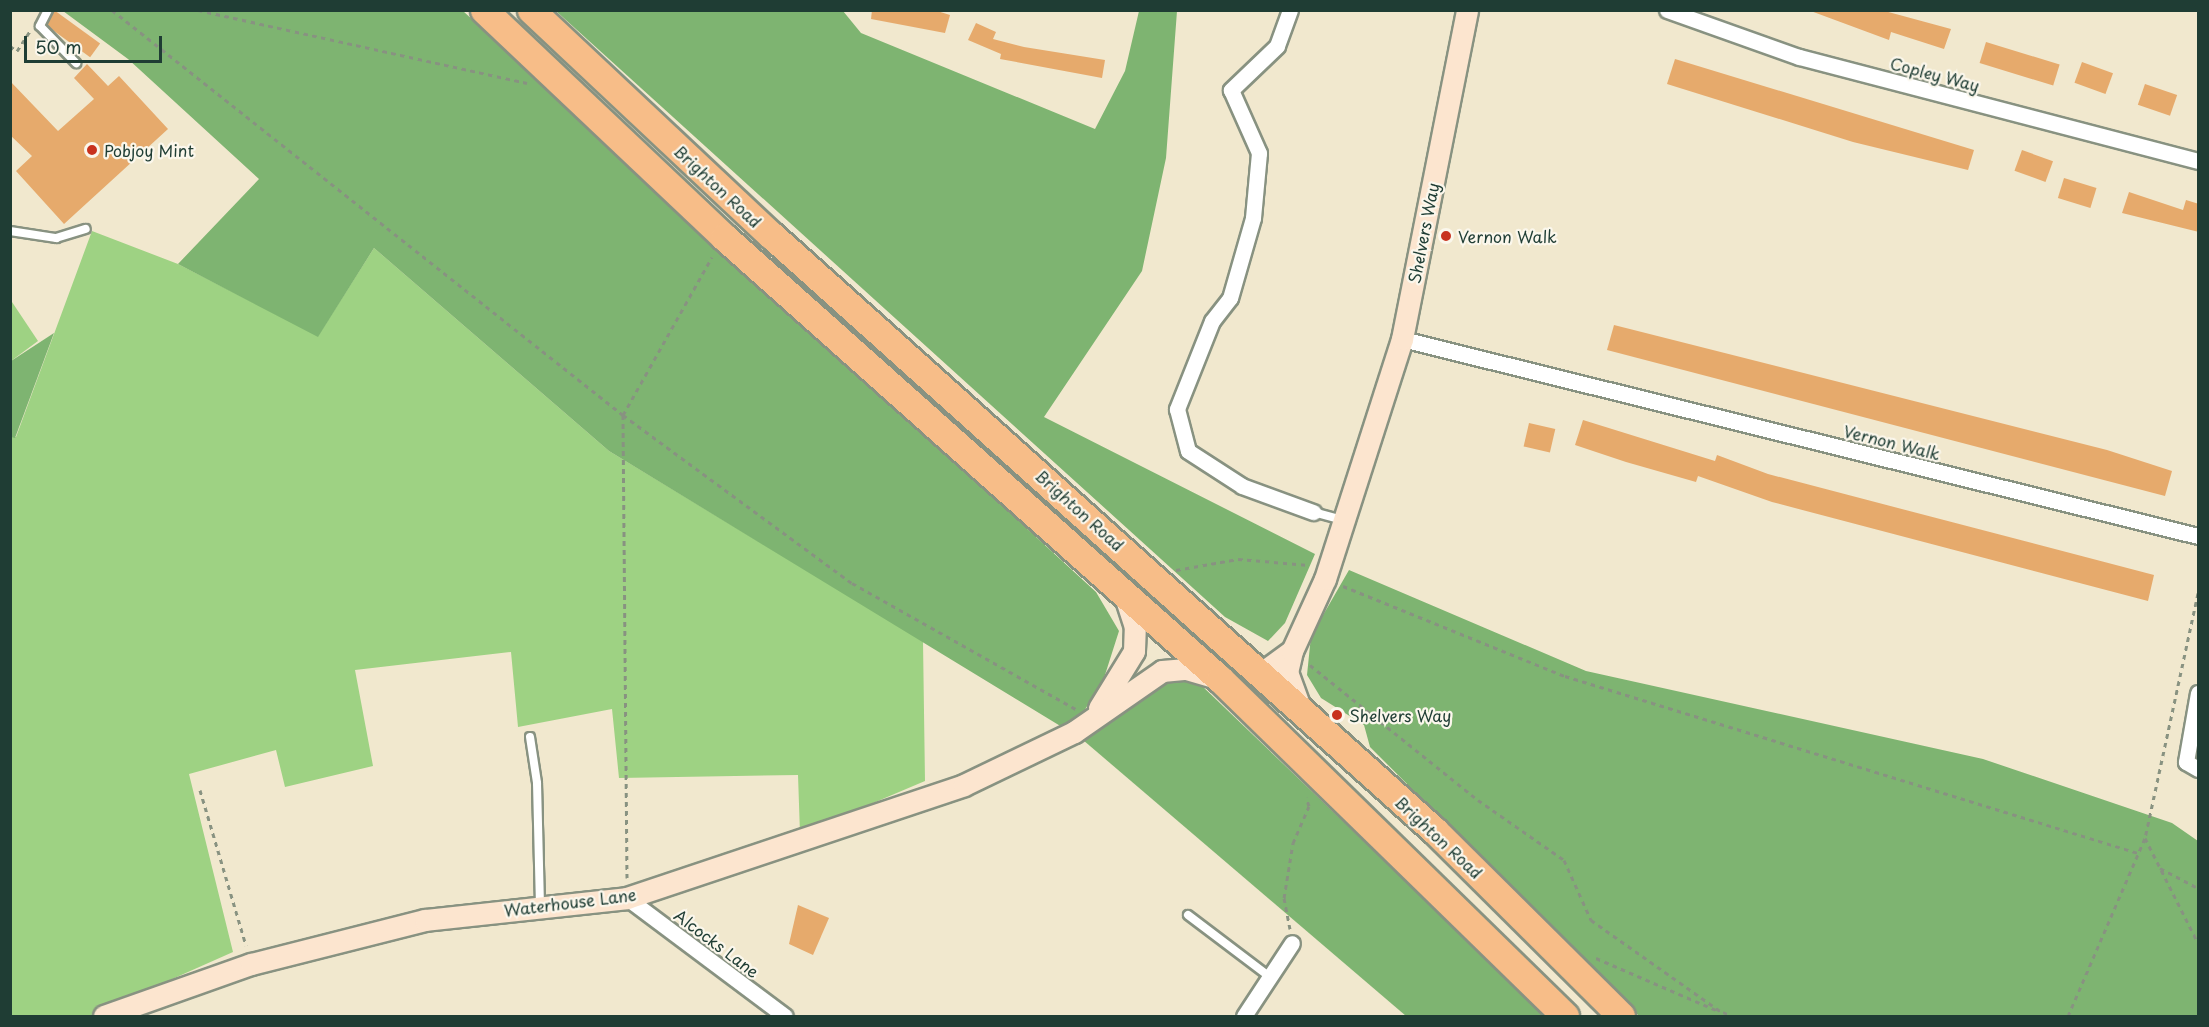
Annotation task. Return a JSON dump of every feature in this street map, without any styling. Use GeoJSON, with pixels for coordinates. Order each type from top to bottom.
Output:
{"type":"FeatureCollection","features":[{"type":"Feature","properties":{"kind":"highway","name":"Brighton Road"},"geometry":{"type":"LineString","coordinates":[[483,10],[724,237],[1220,679],[1565,1017]]}},
{"type":"Feature","properties":{"kind":"highway","name":"Brighton Road"},"geometry":{"type":"LineString","coordinates":[[531,10],[771,235],[1152,574],[1303,716],[1435,831],[1621,1017]]}},
{"type":"Feature","properties":{"kind":"highway"},"geometry":{"type":"LineString","coordinates":[[1260,674],[1259,694],[1292,750]]}},
{"type":"Feature","properties":{"kind":"street"},"geometry":{"type":"LineString","coordinates":[[1290,10],[1277,46],[1231,90],[1259,153],[1253,218],[1230,298],[1212,321],[1177,408],[1188,452],[1242,486],[1313,512]]}},
{"type":"Feature","properties":{"kind":"street","name":"Shelvers Way"},"geometry":{"type":"LineString","coordinates":[[1260,674],[1292,651],[1326,574],[1402,339],[1467,10]]}},
{"type":"Feature","properties":{"kind":"street","name":"Copley Way"},"geometry":{"type":"LineString","coordinates":[[1667,10],[1780,52],[2199,161]]}},
{"type":"Feature","properties":{"kind":"street","name":"Vernon Walk"},"geometry":{"type":"LineString","coordinates":[[1402,339],[2199,536]]}},
{"type":"Feature","properties":{"kind":"street"},"geometry":{"type":"LineString","coordinates":[[1091,721],[1134,651],[1134,627],[1124,593]]}},
{"type":"Feature","properties":{"kind":"street"},"geometry":{"type":"LineString","coordinates":[[1292,651],[1287,672],[1303,716]]}},
{"type":"Feature","properties":{"kind":"street","name":"Waterhouse Lane"},"geometry":{"type":"LineString","coordinates":[[104,1017],[251,964],[425,920],[627,898],[964,785],[1091,721],[1162,671],[1186,669],[1220,679]]}},
{"type":"Feature","properties":{"kind":"street"},"geometry":{"type":"LineString","coordinates":[[2199,693],[2186,762],[2199,769]]}},
{"type":"Feature","properties":{"kind":"street","name":"Alcocks Lane"},"geometry":{"type":"LineString","coordinates":[[627,898],[785,1017]]}},
{"type":"Feature","properties":{"kind":"street"},"geometry":{"type":"LineString","coordinates":[[1244,1017],[1292,942]]}},
{"type":"Feature","properties":{"kind":"lane"},"geometry":{"type":"LineString","coordinates":[[48,10],[40,26],[76,63]]}},
{"type":"Feature","properties":{"kind":"lane"},"geometry":{"type":"LineString","coordinates":[[10,231],[56,238],[86,229]]}},
{"type":"Feature","properties":{"kind":"lane"},"geometry":{"type":"LineString","coordinates":[[1313,512],[1345,520]]}},
{"type":"Feature","properties":{"kind":"lane"},"geometry":{"type":"LineString","coordinates":[[530,737],[537,783],[540,906]]}},
{"type":"Feature","properties":{"kind":"lane"},"geometry":{"type":"LineString","coordinates":[[1188,915],[1270,977]]}},
{"type":"Feature","properties":{"kind":"path"},"geometry":{"type":"LineString","coordinates":[[112,10],[623,415],[852,583],[1091,721]]}},
{"type":"Feature","properties":{"kind":"path"},"geometry":{"type":"LineString","coordinates":[[198,10],[532,84]]}},
{"type":"Feature","properties":{"kind":"path"},"geometry":{"type":"LineString","coordinates":[[10,46],[17,51],[30,30],[40,26]]}},
{"type":"Feature","properties":{"kind":"path"},"geometry":{"type":"LineString","coordinates":[[627,898],[623,415],[724,237]]}},
{"type":"Feature","properties":{"kind":"path"},"geometry":{"type":"LineString","coordinates":[[1152,574],[1238,559],[1280,559],[1326,574],[1565,676],[2138,853]]}},
{"type":"Feature","properties":{"kind":"path"},"geometry":{"type":"LineString","coordinates":[[1292,651],[1478,800],[1564,861],[1591,920],[1723,1013]]}},
{"type":"Feature","properties":{"kind":"path"},"geometry":{"type":"LineString","coordinates":[[1292,942],[1284,898],[1293,843],[1309,806],[1302,784]]}},
{"type":"Feature","properties":{"kind":"path"},"geometry":{"type":"LineString","coordinates":[[200,790],[251,964]]}},
{"type":"Feature","properties":{"kind":"path"},"geometry":{"type":"LineString","coordinates":[[2068,1017],[2145,838]]}},
{"type":"Feature","properties":{"kind":"path"},"geometry":{"type":"LineString","coordinates":[[2160,868],[2199,888]]}},
{"type":"Feature","properties":{"kind":"path"},"geometry":{"type":"LineString","coordinates":[[1591,956],[1732,1017]]}},
{"type":"Feature","properties":{"kind":"green space"},"geometry":{"type":"Polygon","coordinates":[[[63,11],[463,11],[1096,592],[1119,631],[1104,678],[1083,713],[1062,727],[609,451],[374,248],[318,337],[178,264],[259,179],[128,59],[63,11]]]}},
{"type":"Feature","properties":{"kind":"green space"},"geometry":{"type":"Polygon","coordinates":[[[556,11],[843,11],[861,33],[1095,129],[1125,71],[1139,11],[1177,11],[1166,158],[1142,271],[1044,417],[1315,554],[1285,623],[1268,641],[1225,617],[556,11]]]}},
{"type":"Feature","properties":{"kind":"green space"},"geometry":{"type":"Polygon","coordinates":[[[92,231],[178,264],[318,336],[374,248],[609,451],[923,641],[925,781],[800,834],[798,775],[619,778],[612,709],[518,727],[511,652],[355,670],[373,766],[285,787],[276,750],[189,774],[233,952],[89,1016],[11,1016],[11,437],[16,437],[92,231]]]}},
{"type":"Feature","properties":{"kind":"green space"},"geometry":{"type":"Polygon","coordinates":[[[10,299],[38,341],[11,361],[10,361],[10,299]]]}},
{"type":"Feature","properties":{"kind":"green space"},"geometry":{"type":"Polygon","coordinates":[[[54,333],[15,438],[11,437],[11,361],[54,333]]]}},
{"type":"Feature","properties":{"kind":"green space"},"geometry":{"type":"Polygon","coordinates":[[[1349,570],[1586,671],[1983,759],[2172,823],[2198,841],[2198,1016],[1639,1016],[1370,747],[1364,725],[1321,698],[1307,675],[1311,636],[1349,570]]]}},
{"type":"Feature","properties":{"kind":"green space"},"geometry":{"type":"Polygon","coordinates":[[[1173,680],[1200,684],[1546,1016],[1406,1016],[1083,740],[1143,693],[1173,680]]]}},
{"type":"Feature","properties":{"kind":"building"},"geometry":{"type":"Polygon","coordinates":[[[54,10],[100,44],[90,57],[44,24],[54,10]]]}},
{"type":"Feature","properties":{"kind":"building"},"geometry":{"type":"Polygon","coordinates":[[[872,10],[934,10],[950,15],[945,33],[871,19],[872,10]]]}},
{"type":"Feature","properties":{"kind":"building"},"geometry":{"type":"Polygon","coordinates":[[[1808,10],[1881,10],[1951,29],[1944,49],[1891,32],[1889,40],[1808,10]]]}},
{"type":"Feature","properties":{"kind":"building"},"geometry":{"type":"Polygon","coordinates":[[[976,23],[996,32],[993,39],[1024,47],[1105,60],[1102,78],[1000,59],[1001,54],[968,40],[976,23]]]}},
{"type":"Feature","properties":{"kind":"building"},"geometry":{"type":"Polygon","coordinates":[[[1986,42],[2060,65],[2053,86],[1980,63],[1986,42]]]}},
{"type":"Feature","properties":{"kind":"building"},"geometry":{"type":"Polygon","coordinates":[[[1675,59],[1974,150],[1968,170],[1853,142],[1667,84],[1675,59]]]}},
{"type":"Feature","properties":{"kind":"building"},"geometry":{"type":"Polygon","coordinates":[[[2082,62],[2113,73],[2105,94],[2074,83],[2082,62]]]}},
{"type":"Feature","properties":{"kind":"building","name":"Pobjoy Mint"},"geometry":{"type":"Polygon","coordinates":[[[87,64],[108,86],[119,76],[168,129],[64,224],[16,171],[32,156],[10,135],[10,81],[58,131],[94,99],[74,78],[87,64]]]}},
{"type":"Feature","properties":{"kind":"building"},"geometry":{"type":"Polygon","coordinates":[[[2145,84],[2177,95],[2170,116],[2138,105],[2145,84]]]}},
{"type":"Feature","properties":{"kind":"building"},"geometry":{"type":"Polygon","coordinates":[[[2022,150],[2053,161],[2045,182],[2014,171],[2022,150]]]}},
{"type":"Feature","properties":{"kind":"building"},"geometry":{"type":"Polygon","coordinates":[[[2064,178],[2097,188],[2090,208],[2058,198],[2064,178]]]}},
{"type":"Feature","properties":{"kind":"building"},"geometry":{"type":"Polygon","coordinates":[[[2129,192],[2183,210],[2186,200],[2199,204],[2199,232],[2122,213],[2129,192]]]}},
{"type":"Feature","properties":{"kind":"building"},"geometry":{"type":"Polygon","coordinates":[[[1614,325],[2107,450],[2172,471],[2165,496],[1607,350],[1614,325]]]}},
{"type":"Feature","properties":{"kind":"building"},"geometry":{"type":"Polygon","coordinates":[[[1583,420],[1715,461],[1717,455],[1768,474],[2154,575],[2148,601],[1772,502],[1698,476],[1696,482],[1626,462],[1575,445],[1583,420]]]}},
{"type":"Feature","properties":{"kind":"building"},"geometry":{"type":"Polygon","coordinates":[[[1529,423],[1555,429],[1550,452],[1524,446],[1529,423]]]}},
{"type":"Feature","properties":{"kind":"building"},"geometry":{"type":"Polygon","coordinates":[[[798,905],[829,918],[813,955],[789,944],[798,905]]]}},
{"type":"Feature","properties":{"kind":"place","name":"Pobjoy Mint"},"geometry":{"type":"Point","coordinates":[92,150]}},
{"type":"Feature","properties":{"kind":"place","name":"Vernon Walk"},"geometry":{"type":"Point","coordinates":[1446,236]}},
{"type":"Feature","properties":{"kind":"place","name":"Shelvers Way"},"geometry":{"type":"Point","coordinates":[1337,715]}}]}
